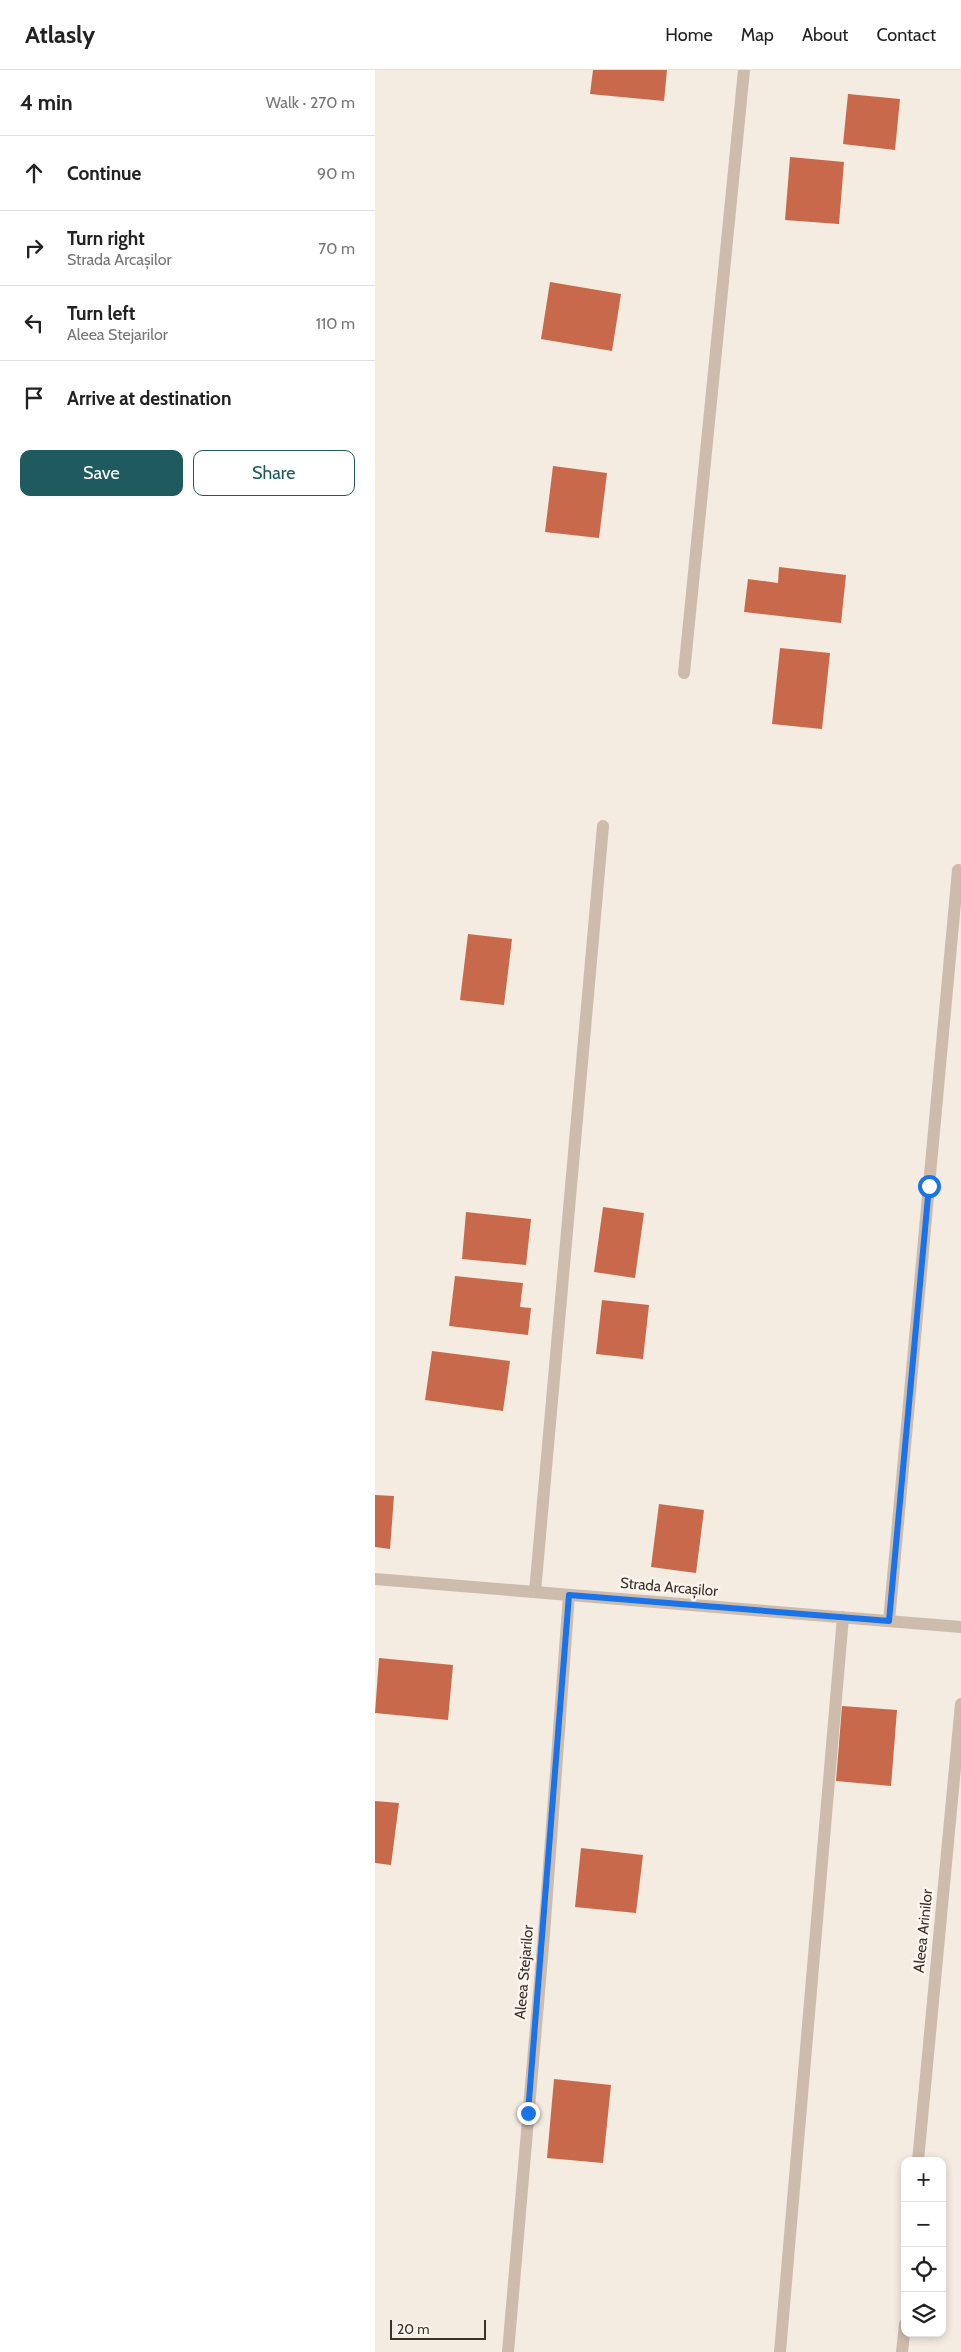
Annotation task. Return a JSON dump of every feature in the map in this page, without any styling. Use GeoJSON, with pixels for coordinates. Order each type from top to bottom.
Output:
{"type":"FeatureCollection","features":[{"type":"Feature","properties":{"kind":"street"},"geometry":{"type":"LineString","coordinates":[[684,673],[744,70]]}},
{"type":"Feature","properties":{"kind":"street"},"geometry":{"type":"LineString","coordinates":[[535,1592],[603,826]]}},
{"type":"Feature","properties":{"kind":"street"},"geometry":{"type":"LineString","coordinates":[[889,1621],[957,870]]}},
{"type":"Feature","properties":{"kind":"street","name":"Strada Arcașilor"},"geometry":{"type":"LineString","coordinates":[[375,1579],[961,1627]]}},
{"type":"Feature","properties":{"kind":"street","name":"Aleea Stejarilor"},"geometry":{"type":"LineString","coordinates":[[508,2352],[544,1934],[569,1595]]}},
{"type":"Feature","properties":{"kind":"street"},"geometry":{"type":"LineString","coordinates":[[780,2352],[843,1617]]}},
{"type":"Feature","properties":{"kind":"street","name":"Aleea Arinilor"},"geometry":{"type":"LineString","coordinates":[[918,2157],[961,1704]]}},
{"type":"Feature","properties":{"kind":"street"},"geometry":{"type":"LineString","coordinates":[[903,2352],[904,2337]]}},
{"type":"Feature","properties":{"kind":"building"},"geometry":{"type":"Polygon","coordinates":[[[593,70],[667,70],[664,101],[590,94],[593,70]]]}},
{"type":"Feature","properties":{"kind":"building"},"geometry":{"type":"Polygon","coordinates":[[[848,94],[900,99],[895,150],[843,144],[848,94]]]}},
{"type":"Feature","properties":{"kind":"building"},"geometry":{"type":"Polygon","coordinates":[[[790,157],[844,162],[839,224],[785,220],[790,157]]]}},
{"type":"Feature","properties":{"kind":"building"},"geometry":{"type":"Polygon","coordinates":[[[550,282],[621,294],[612,351],[541,339],[550,282]]]}},
{"type":"Feature","properties":{"kind":"building"},"geometry":{"type":"Polygon","coordinates":[[[553,466],[607,473],[599,538],[545,532],[553,466]]]}},
{"type":"Feature","properties":{"kind":"building"},"geometry":{"type":"Polygon","coordinates":[[[779,567],[846,575],[841,623],[744,612],[748,579],[778,583],[779,567]]]}},
{"type":"Feature","properties":{"kind":"building"},"geometry":{"type":"Polygon","coordinates":[[[780,648],[830,653],[822,729],[772,724],[780,648]]]}},
{"type":"Feature","properties":{"kind":"building"},"geometry":{"type":"Polygon","coordinates":[[[468,934],[512,939],[504,1005],[460,1000],[468,934]]]}},
{"type":"Feature","properties":{"kind":"building"},"geometry":{"type":"Polygon","coordinates":[[[603,1207],[644,1213],[635,1278],[594,1272],[603,1207]]]}},
{"type":"Feature","properties":{"kind":"building"},"geometry":{"type":"Polygon","coordinates":[[[466,1212],[531,1219],[526,1265],[462,1259],[466,1212]]]}},
{"type":"Feature","properties":{"kind":"building"},"geometry":{"type":"Polygon","coordinates":[[[455,1276],[523,1283],[520,1307],[531,1308],[528,1335],[449,1326],[455,1276]]]}},
{"type":"Feature","properties":{"kind":"building"},"geometry":{"type":"Polygon","coordinates":[[[602,1300],[649,1305],[643,1359],[596,1354],[602,1300]]]}},
{"type":"Feature","properties":{"kind":"building"},"geometry":{"type":"Polygon","coordinates":[[[432,1351],[510,1361],[503,1411],[425,1400],[432,1351]]]}},
{"type":"Feature","properties":{"kind":"building"},"geometry":{"type":"Polygon","coordinates":[[[375,1495],[394,1496],[390,1549],[375,1547],[375,1495]]]}},
{"type":"Feature","properties":{"kind":"building"},"geometry":{"type":"Polygon","coordinates":[[[659,1504],[704,1510],[696,1573],[651,1567],[659,1504]]]}},
{"type":"Feature","properties":{"kind":"building"},"geometry":{"type":"Polygon","coordinates":[[[379,1658],[453,1665],[448,1720],[375,1713],[379,1658]]]}},
{"type":"Feature","properties":{"kind":"building"},"geometry":{"type":"Polygon","coordinates":[[[842,1706],[897,1710],[891,1786],[836,1781],[842,1706]]]}},
{"type":"Feature","properties":{"kind":"building"},"geometry":{"type":"Polygon","coordinates":[[[375,1801],[399,1803],[391,1865],[375,1863],[375,1801]]]}},
{"type":"Feature","properties":{"kind":"building"},"geometry":{"type":"Polygon","coordinates":[[[581,1848],[643,1855],[636,1913],[575,1907],[581,1848]]]}},
{"type":"Feature","properties":{"kind":"building"},"geometry":{"type":"Polygon","coordinates":[[[554,2079],[611,2085],[603,2163],[547,2158],[554,2079]]]}},
{"type":"Feature","properties":{"kind":"route"},"geometry":{"type":"LineString","coordinates":[[528,2113],[544,1934],[569,1595],[889,1621],[929,1186]]}}]}
